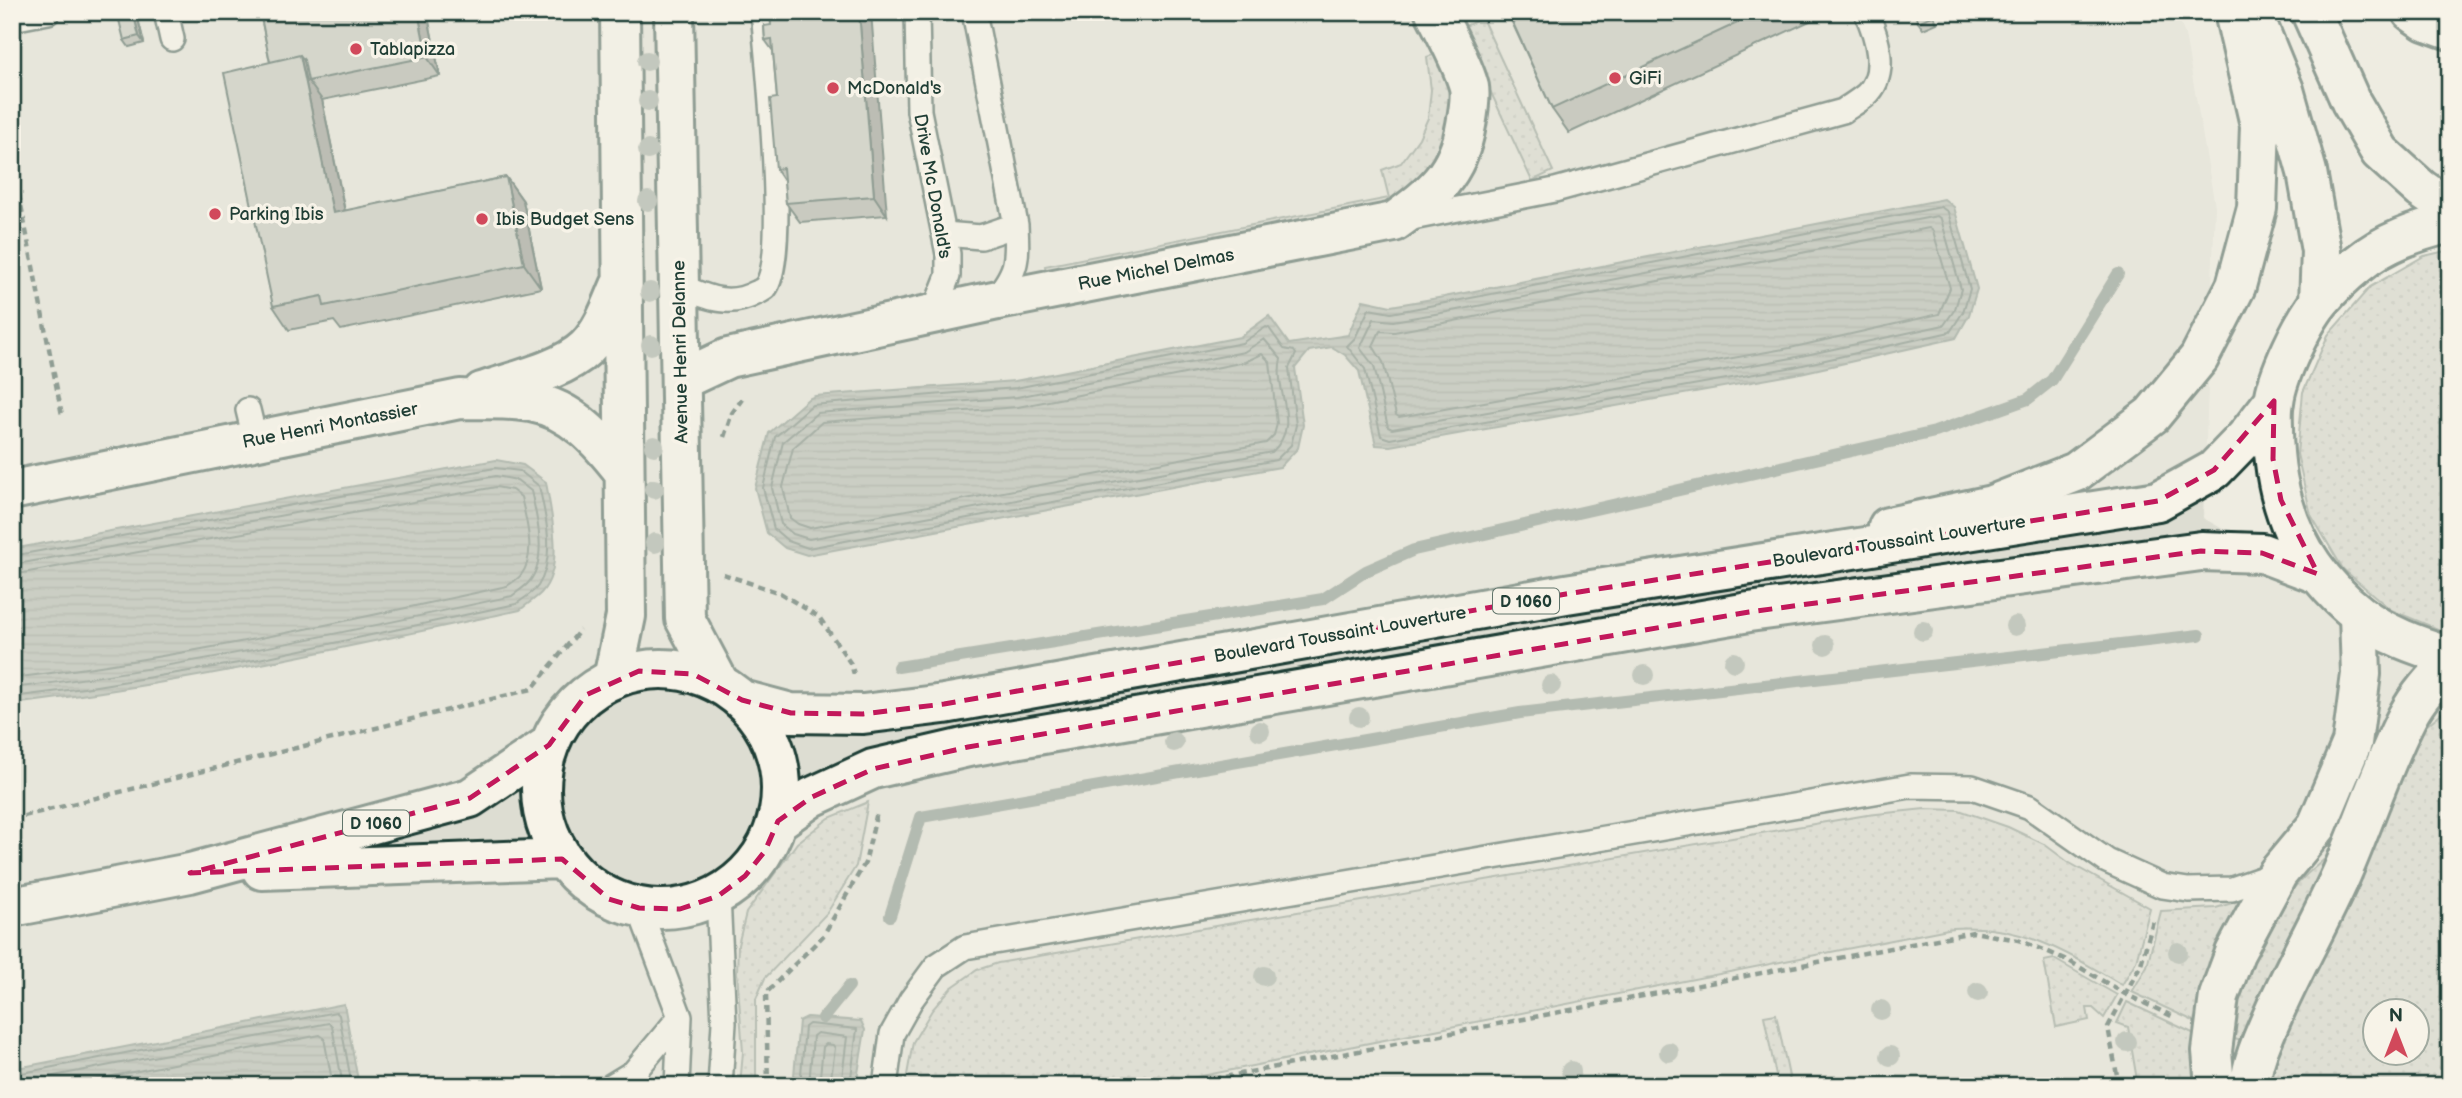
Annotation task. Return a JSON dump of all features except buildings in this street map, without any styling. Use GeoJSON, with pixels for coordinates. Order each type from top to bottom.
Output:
{"type":"FeatureCollection","features":[{"type":"Feature","properties":{"kind":"main road"},"geometry":{"type":"LineString","coordinates":[[613,679],[626,616],[620,12]]}},
{"type":"Feature","properties":{"kind":"main road","name":"Avenue Henri Delanne"},"geometry":{"type":"LineString","coordinates":[[674,12],[682,573],[685,619],[730,692]]}},
{"type":"Feature","properties":{"kind":"main road"},"geometry":{"type":"LineString","coordinates":[[1566,594],[1992,505],[2077,472],[2152,415],[2199,358],[2235,286],[2257,208],[2260,125],[2234,12]]}},
{"type":"Feature","properties":{"kind":"main road"},"geometry":{"type":"LineString","coordinates":[[2253,12],[2284,90],[2306,172],[2321,251],[2319,302]]}},
{"type":"Feature","properties":{"kind":"main road"},"geometry":{"type":"LineString","coordinates":[[2311,12],[2351,102],[2381,152],[2421,189],[2450,209]]}},
{"type":"Feature","properties":{"kind":"main road"},"geometry":{"type":"LineString","coordinates":[[2412,12],[2425,22],[2450,30]]}},
{"type":"Feature","properties":{"kind":"main road","name":"Rue Michel Delmas"},"geometry":{"type":"LineString","coordinates":[[681,380],[729,358],[933,314],[1394,222],[1425,200],[1442,183],[1455,163],[1463,142],[1469,88],[1439,19]]}},
{"type":"Feature","properties":{"kind":"main road"},"geometry":{"type":"LineString","coordinates":[[2450,223],[2409,234],[2360,262],[2319,302],[2288,356],[2274,401],[2273,459],[2281,500],[2296,538],[2318,574],[2359,614],[2403,641],[2450,656]]}},
{"type":"Feature","properties":{"kind":"main road"},"geometry":{"type":"LineString","coordinates":[[460,399],[563,364],[586,348],[603,324],[624,277]]}},
{"type":"Feature","properties":{"kind":"main road","name":"Rue Henri Montassier"},"geometry":{"type":"LineString","coordinates":[[12,490],[251,425],[460,399],[532,402],[568,415],[600,442],[624,472]]}},
{"type":"Feature","properties":{"kind":"main road","name":"Boulevard Toussaint Louverture"},"geometry":{"type":"LineString","coordinates":[[730,692],[792,713],[863,714],[944,704],[1566,594],[2158,500],[2214,470],[2246,437],[2274,401]]}},
{"type":"Feature","properties":{"kind":"main road"},"geometry":{"type":"LineString","coordinates":[[778,821],[812,797],[873,769],[968,747],[1749,612],[2201,551],[2262,553],[2318,574]]}},
{"type":"Feature","properties":{"kind":"main road"},"geometry":{"type":"LineString","coordinates":[[2215,1086],[2212,1051],[2219,996],[2235,953],[2278,873],[2317,825],[2352,743],[2361,674],[2359,614]]}},
{"type":"Feature","properties":{"kind":"main road"},"geometry":{"type":"LineString","coordinates":[[2250,1086],[2251,1072],[2262,1039],[2294,966],[2341,875],[2363,816],[2408,716],[2427,686],[2450,662]]}},
{"type":"Feature","properties":{"kind":"main road"},"geometry":{"type":"LineString","coordinates":[[666,669],[693,674],[730,692],[763,726],[777,755],[782,788],[778,821],[765,851],[745,876],[718,896],[680,909],[639,908],[609,899],[583,882],[562,859],[545,823],[540,784],[549,745],[564,718],[586,695],[613,679],[639,671],[666,669]]}},
{"type":"Feature","properties":{"kind":"main road","name":"D 1060"},"geometry":{"type":"LineString","coordinates":[[12,907],[190,873],[470,798],[549,745]]}},
{"type":"Feature","properties":{"kind":"main road","name":"D 1060"},"geometry":{"type":"LineString","coordinates":[[190,873],[562,859]]}},
{"type":"Feature","properties":{"kind":"lane"},"geometry":{"type":"LineString","coordinates":[[12,19],[48,12]]}},
{"type":"Feature","properties":{"kind":"lane"},"geometry":{"type":"LineString","coordinates":[[166,12],[172,39]]}},
{"type":"Feature","properties":{"kind":"lane"},"geometry":{"type":"LineString","coordinates":[[680,286],[714,300],[743,300],[765,289],[774,266],[775,149],[763,12]]}},
{"type":"Feature","properties":{"kind":"lane","name":"Drive Mc Donald's"},"geometry":{"type":"LineString","coordinates":[[917,12],[919,111],[948,254],[948,276],[933,314]]}},
{"type":"Feature","properties":{"kind":"lane"},"geometry":{"type":"LineString","coordinates":[[974,12],[1016,226],[1018,253],[1011,279],[993,302]]}},
{"type":"Feature","properties":{"kind":"lane"},"geometry":{"type":"LineString","coordinates":[[1394,222],[1555,190],[1843,111],[1868,94],[1880,69],[1877,36],[1866,12]]}},
{"type":"Feature","properties":{"kind":"lane"},"geometry":{"type":"LineString","coordinates":[[944,234],[981,237],[1016,226]]}},
{"type":"Feature","properties":{"kind":"lane"},"geometry":{"type":"LineString","coordinates":[[885,1086],[892,1034],[911,1000],[936,966],[965,947],[1910,786],[1972,787],[2030,807],[2107,861],[2162,886],[2188,890],[2232,889],[2278,873]]}},
{"type":"Feature","properties":{"kind":"lane"},"geometry":{"type":"LineString","coordinates":[[718,896],[724,1023],[720,1086]]}},
{"type":"Feature","properties":{"kind":"lane"},"geometry":{"type":"LineString","coordinates":[[639,908],[680,1017],[677,1086]]}},
{"type":"Feature","properties":{"kind":"lane"},"geometry":{"type":"LineString","coordinates":[[611,1086],[634,1072],[680,1017]]}},
{"type":"Feature","properties":{"kind":"path"},"geometry":{"type":"LineString","coordinates":[[12,159],[62,415]]}},
{"type":"Feature","properties":{"kind":"path"},"geometry":{"type":"LineString","coordinates":[[682,573],[724,574],[780,593],[819,617],[851,664],[857,681]]}},
{"type":"Feature","properties":{"kind":"path"},"geometry":{"type":"LineString","coordinates":[[12,819],[532,689],[583,626]]}},
{"type":"Feature","properties":{"kind":"path"},"geometry":{"type":"LineString","coordinates":[[768,1086],[766,993],[824,936],[865,863],[876,825],[878,801]]}},
{"type":"Feature","properties":{"kind":"path"},"geometry":{"type":"LineString","coordinates":[[1178,1086],[1973,932],[2018,940],[2069,961],[2125,994],[2214,1036]]}},
{"type":"Feature","properties":{"kind":"highlighted area"},"geometry":{"type":"Polygon","coordinates":[[[2274,401],[2273,459],[2281,500],[2318,574],[2262,553],[2201,551],[1749,612],[968,747],[873,769],[812,797],[778,821],[765,851],[745,876],[718,896],[680,909],[639,908],[609,899],[562,859],[190,873],[470,798],[549,745],[586,695],[639,671],[693,674],[742,700],[791,713],[863,714],[944,704],[1566,594],[2158,501],[2214,470],[2274,401]]]}},
{"type":"Feature","properties":{"kind":"shaded area"},"geometry":{"type":"Polygon","coordinates":[[[12,12],[2176,12],[2185,35],[2215,206],[2203,518],[2450,655],[2450,1086],[12,1086],[12,12]]]}},
{"type":"Feature","properties":{"kind":"shaded area"},"geometry":{"type":"Polygon","coordinates":[[[1482,18],[1553,171],[1532,181],[1461,28],[1482,18]]]}},
{"type":"Feature","properties":{"kind":"shaded area"},"geometry":{"type":"Polygon","coordinates":[[[1444,51],[1457,87],[1445,156],[1392,206],[1047,277],[1045,266],[1389,198],[1382,170],[1401,163],[1419,138],[1428,118],[1431,90],[1427,57],[1444,51]]]}},
{"type":"Feature","properties":{"kind":"shaded area"},"geometry":{"type":"Polygon","coordinates":[[[2450,250],[2450,634],[2391,610],[2343,569],[2311,515],[2297,454],[2303,392],[2328,335],[2370,287],[2424,256],[2450,250]]]}},
{"type":"Feature","properties":{"kind":"shaded area"},"geometry":{"type":"Polygon","coordinates":[[[2450,706],[2450,1086],[2265,1086],[2273,1052],[2420,731],[2450,706]]]}},
{"type":"Feature","properties":{"kind":"shaded area"},"geometry":{"type":"Polygon","coordinates":[[[868,802],[856,866],[827,913],[765,978],[756,999],[756,1086],[740,1086],[743,1052],[737,972],[738,945],[746,913],[797,843],[829,818],[868,802]]]}},
{"type":"Feature","properties":{"kind":"shaded area"},"geometry":{"type":"Polygon","coordinates":[[[1925,809],[1959,810],[2008,827],[2044,844],[2068,862],[2150,908],[2136,961],[2122,985],[2042,942],[2000,930],[1953,928],[1151,1086],[905,1086],[913,1042],[932,1010],[951,988],[977,970],[998,963],[1867,815],[1925,809]]]}},
{"type":"Feature","properties":{"kind":"shaded area"},"geometry":{"type":"Polygon","coordinates":[[[2333,852],[2247,1043],[2222,1035],[2227,1008],[2284,898],[2333,852]]]}},
{"type":"Feature","properties":{"kind":"shaded area"},"geometry":{"type":"Polygon","coordinates":[[[2245,899],[2202,1025],[2132,992],[2147,966],[2161,911],[2216,908],[2245,899]]]}},
{"type":"Feature","properties":{"kind":"shaded area"},"geometry":{"type":"Polygon","coordinates":[[[2054,959],[2117,995],[2104,1018],[2093,1008],[2087,1008],[2089,1020],[2056,1027],[2044,961],[2054,959]]]}},
{"type":"Feature","properties":{"kind":"shaded area"},"geometry":{"type":"Polygon","coordinates":[[[2127,1002],[2201,1037],[2201,1086],[2138,1086],[2128,1027],[2117,1023],[2127,1002]]]}},
{"type":"Feature","properties":{"kind":"shaded area"},"geometry":{"type":"Polygon","coordinates":[[[1776,1014],[1791,1086],[1778,1086],[1764,1016],[1776,1014]]]}},
{"type":"Feature","properties":{"kind":"water"},"geometry":{"type":"Polygon","coordinates":[[[1944,199],[1954,207],[1977,289],[1969,315],[1956,338],[1796,374],[1390,446],[1376,445],[1359,371],[1345,355],[1332,347],[1309,351],[1295,368],[1303,425],[1298,448],[1280,467],[807,555],[785,548],[767,533],[755,488],[769,433],[815,396],[1015,381],[1240,337],[1269,316],[1289,344],[1348,335],[1363,300],[1391,306],[1444,297],[1944,199]]]}},
{"type":"Feature","properties":{"kind":"water"},"geometry":{"type":"Polygon","coordinates":[[[496,460],[523,465],[546,482],[551,509],[553,569],[541,593],[520,610],[203,675],[12,704],[12,549],[496,460]]]}},
{"type":"Feature","properties":{"kind":"water"},"geometry":{"type":"Polygon","coordinates":[[[344,1004],[359,1086],[12,1086],[12,1069],[344,1004]]]}},
{"type":"Feature","properties":{"kind":"water"},"geometry":{"type":"Polygon","coordinates":[[[807,1017],[861,1021],[865,1030],[856,1086],[793,1086],[799,1021],[807,1017]]]}},
{"type":"Feature","properties":{"kind":"waterway"},"geometry":{"type":"LineString","coordinates":[[898,667],[1323,599],[1366,571],[1414,550],[1935,432],[2028,399],[2052,380],[2118,274]]}},
{"type":"Feature","properties":{"kind":"waterway"},"geometry":{"type":"LineString","coordinates":[[890,916],[921,817],[1520,713],[2199,635]]}},
{"type":"Feature","properties":{"kind":"waterway"},"geometry":{"type":"LineString","coordinates":[[823,1018],[849,986]]}},
{"type":"Feature","properties":{"kind":"place","name":"Tablapizza"},"geometry":{"type":"Point","coordinates":[356,49]}},
{"type":"Feature","properties":{"kind":"place","name":"GiFi"},"geometry":{"type":"Point","coordinates":[1615,78]}},
{"type":"Feature","properties":{"kind":"place","name":"McDonald's"},"geometry":{"type":"Point","coordinates":[833,88]}},
{"type":"Feature","properties":{"kind":"place","name":"Parking Ibis"},"geometry":{"type":"Point","coordinates":[215,214]}},
{"type":"Feature","properties":{"kind":"place","name":"Ibis Budget Sens"},"geometry":{"type":"Point","coordinates":[482,219]}}]}
